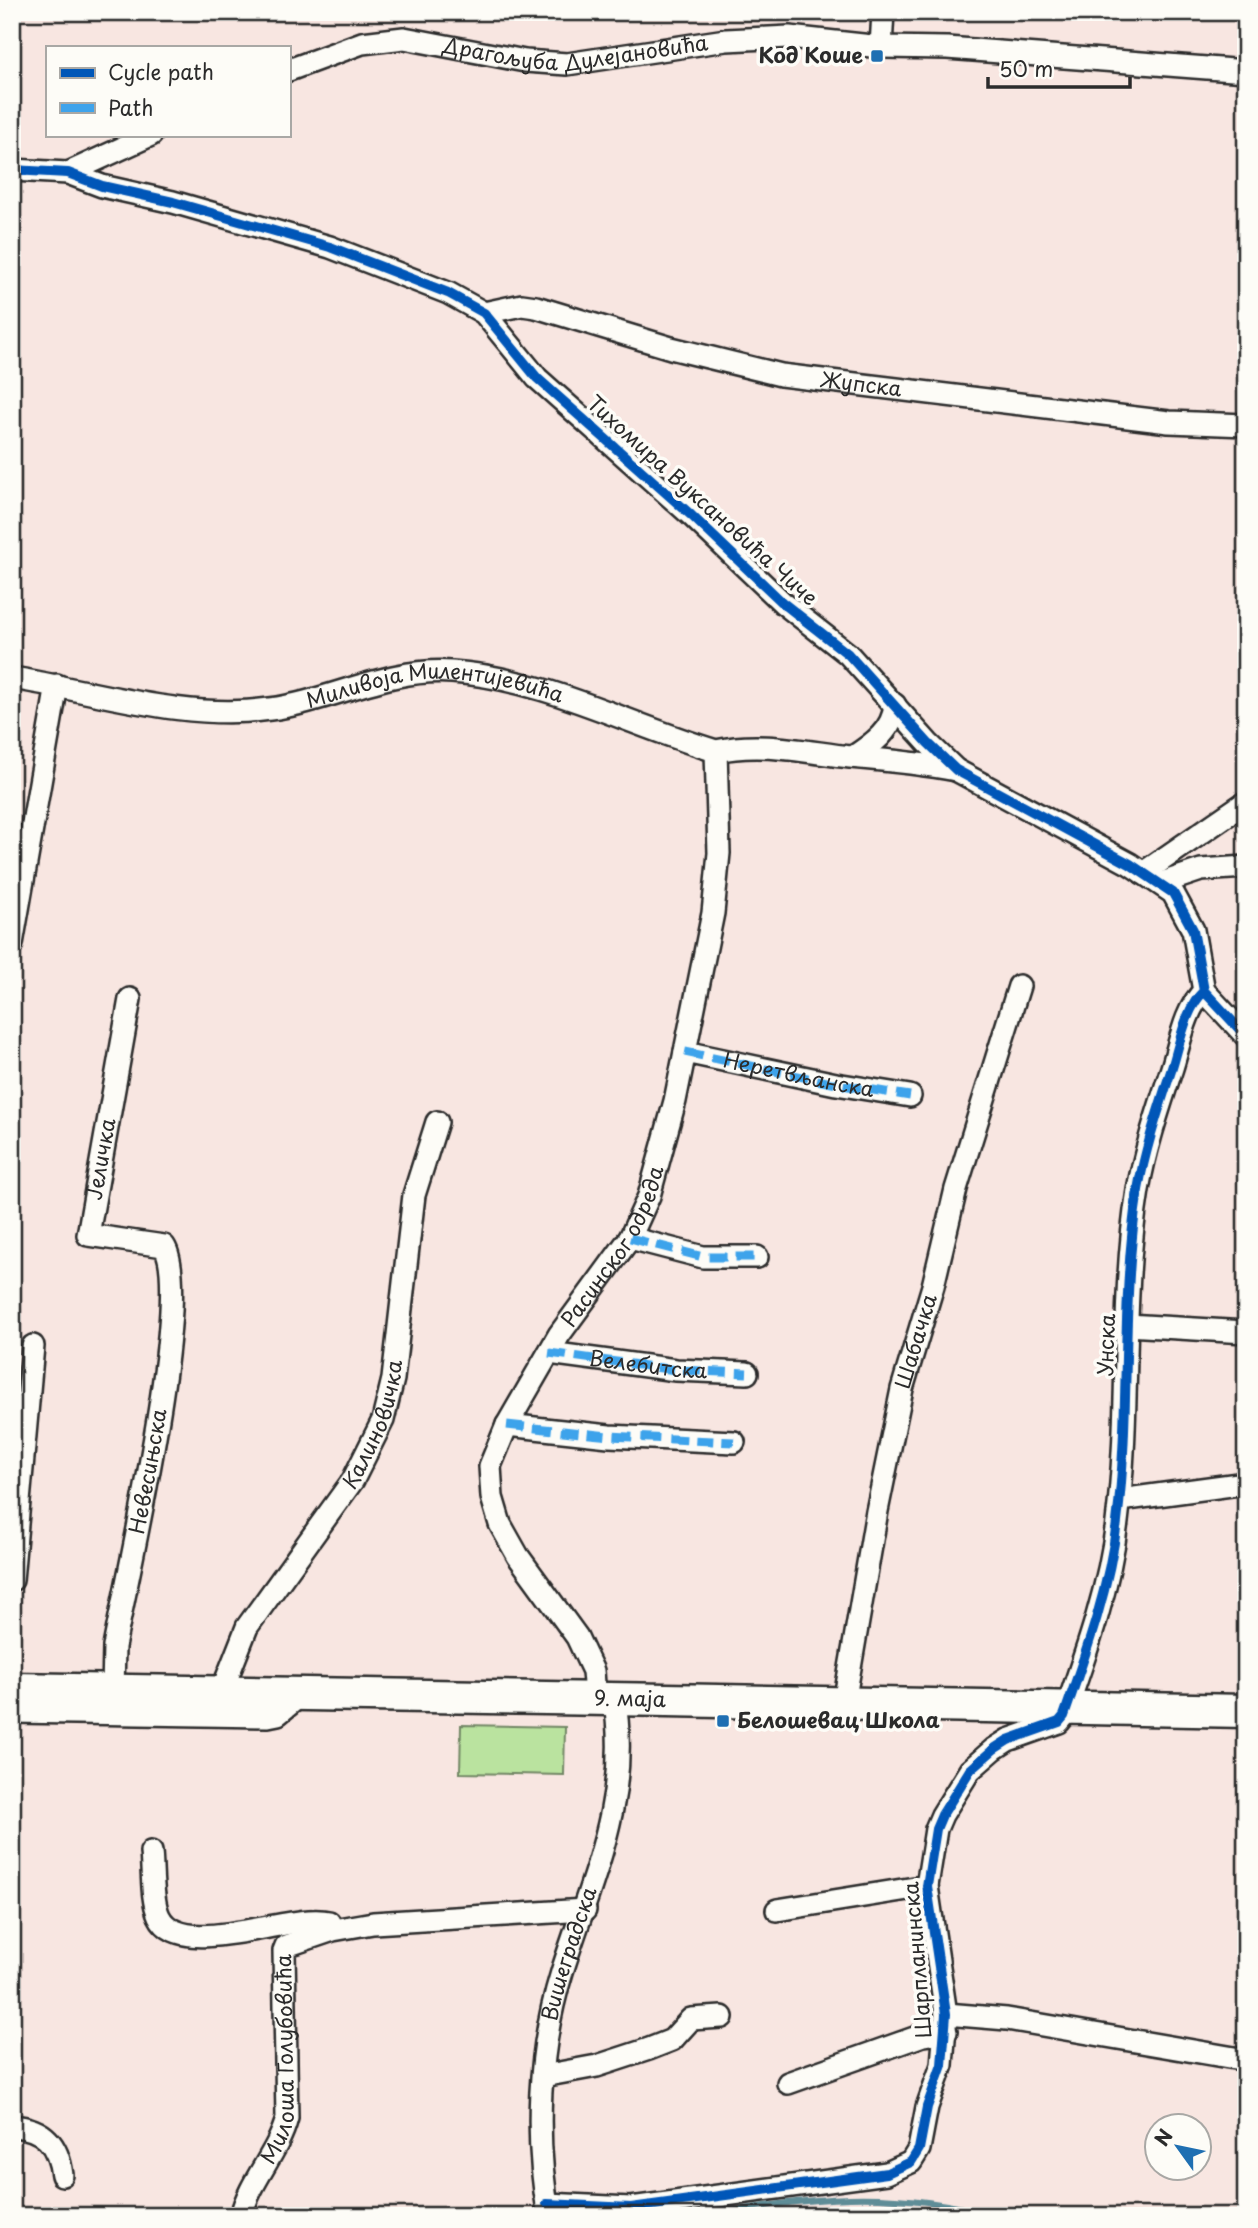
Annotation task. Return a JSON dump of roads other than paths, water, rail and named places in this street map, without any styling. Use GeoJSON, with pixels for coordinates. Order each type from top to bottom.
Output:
{"type":"FeatureCollection","features":[{"type":"Feature","properties":{"kind":"main road","name":"9. маја"},"geometry":{"type":"LineString","coordinates":[[12,1689],[301,1695],[605,1697],[1246,1711]]}},
{"type":"Feature","properties":{"kind":"street"},"geometry":{"type":"LineString","coordinates":[[881,47],[883,12]]}},
{"type":"Feature","properties":{"kind":"street","name":"Драгољуба Дулејановића"},"geometry":{"type":"LineString","coordinates":[[290,70],[362,43],[404,38],[525,61],[557,64],[584,63],[744,38],[812,37],[881,47],[947,48],[1246,71]]}},
{"type":"Feature","properties":{"kind":"street"},"geometry":{"type":"LineString","coordinates":[[68,173],[149,136]]}},
{"type":"Feature","properties":{"kind":"street","name":"Тихомира Вуксановића Чиче"},"geometry":{"type":"LineString","coordinates":[[12,170],[68,173],[94,184],[173,202],[330,247],[448,293],[484,313],[537,379],[691,514],[783,603],[848,654],[956,770],[1162,883],[1180,901],[1186,914],[1197,945],[1200,977],[1205,991]]}},
{"type":"Feature","properties":{"kind":"street","name":"Жупска"},"geometry":{"type":"LineString","coordinates":[[484,313],[522,305],[536,307],[671,348],[806,379],[1169,422],[1246,425]]}},
{"type":"Feature","properties":{"kind":"street","name":"Миливоја Милентијевића"},"geometry":{"type":"LineString","coordinates":[[12,678],[174,709],[268,710],[313,702],[400,675],[452,672],[494,677],[548,692],[716,751],[739,746],[764,746],[883,758],[956,770]]}},
{"type":"Feature","properties":{"kind":"street"},"geometry":{"type":"LineString","coordinates":[[12,944],[57,685]]}},
{"type":"Feature","properties":{"kind":"street"},"geometry":{"type":"LineString","coordinates":[[853,757],[886,731],[894,718],[895,705]]}},
{"type":"Feature","properties":{"kind":"street","name":"Расинског одреда"},"geometry":{"type":"LineString","coordinates":[[605,1697],[581,1644],[518,1556],[500,1524],[489,1478],[494,1451],[507,1425],[549,1353],[630,1238],[649,1196],[685,1052],[716,887],[719,811],[716,751]]}},
{"type":"Feature","properties":{"kind":"street"},"geometry":{"type":"LineString","coordinates":[[1143,873],[1246,802]]}},
{"type":"Feature","properties":{"kind":"street"},"geometry":{"type":"LineString","coordinates":[[1162,883],[1201,870],[1246,866]]}},
{"type":"Feature","properties":{"kind":"street","name":"Шабачка"},"geometry":{"type":"LineString","coordinates":[[844,1703],[877,1511],[902,1389],[933,1286],[957,1189],[1019,986]]}},
{"type":"Feature","properties":{"kind":"street"},"geometry":{"type":"LineString","coordinates":[[1205,991],[1246,1036]]}},
{"type":"Feature","properties":{"kind":"street","name":"Унска"},"geometry":{"type":"LineString","coordinates":[[1068,1706],[1111,1562],[1120,1500],[1127,1325],[1138,1193],[1145,1157],[1184,1029],[1196,999],[1205,991]]}},
{"type":"Feature","properties":{"kind":"street","name":"Јеличка"},"geometry":{"type":"LineString","coordinates":[[131,999],[88,1235],[160,1243],[169,1252]]}},
{"type":"Feature","properties":{"kind":"street","name":"Неретвљанска"},"geometry":{"type":"LineString","coordinates":[[685,1052],[910,1096]]}},
{"type":"Feature","properties":{"kind":"street","name":"Калиновичка"},"geometry":{"type":"LineString","coordinates":[[222,1693],[247,1627],[346,1490],[383,1420],[393,1379],[414,1195],[438,1122]]}},
{"type":"Feature","properties":{"kind":"street"},"geometry":{"type":"LineString","coordinates":[[630,1238],[703,1257],[757,1257]]}},
{"type":"Feature","properties":{"kind":"street","name":"Невесињска"},"geometry":{"type":"LineString","coordinates":[[113,1690],[114,1647],[165,1377],[174,1292],[169,1252]]}},
{"type":"Feature","properties":{"kind":"street"},"geometry":{"type":"LineString","coordinates":[[1127,1325],[1246,1332]]}},
{"type":"Feature","properties":{"kind":"street"},"geometry":{"type":"LineString","coordinates":[[12,1580],[33,1346]]}},
{"type":"Feature","properties":{"kind":"street","name":"Велебитска"},"geometry":{"type":"LineString","coordinates":[[549,1353],[676,1370],[747,1373]]}},
{"type":"Feature","properties":{"kind":"street"},"geometry":{"type":"LineString","coordinates":[[507,1425],[609,1436],[734,1442]]}},
{"type":"Feature","properties":{"kind":"street"},"geometry":{"type":"LineString","coordinates":[[1120,1500],[1246,1483]]}},
{"type":"Feature","properties":{"kind":"street"},"geometry":{"type":"LineString","coordinates":[[12,1712],[268,1716],[278,1714],[301,1695]]}},
{"type":"Feature","properties":{"kind":"street","name":"Вишеградска"},"geometry":{"type":"LineString","coordinates":[[548,2210],[541,2140],[543,2076],[557,1992],[605,1847],[617,1793],[618,1718],[605,1697]]}},
{"type":"Feature","properties":{"kind":"street","name":"Шарпланинска"},"geometry":{"type":"LineString","coordinates":[[548,2210],[631,2208],[887,2173],[911,2162],[919,2149],[928,2107],[942,2065],[946,2023],[928,1885],[936,1829],[956,1788],[970,1770],[1008,1740],[1059,1722],[1068,1706]]}},
{"type":"Feature","properties":{"kind":"street","name":"Милоша Голубовића"},"geometry":{"type":"LineString","coordinates":[[151,1852],[157,1913],[170,1929],[180,1933],[210,1935],[326,1921],[334,1930]]}},
{"type":"Feature","properties":{"kind":"street"},"geometry":{"type":"LineString","coordinates":[[777,1910],[928,1885]]}},
{"type":"Feature","properties":{"kind":"street","name":"Милоша Голубовића"},"geometry":{"type":"LineString","coordinates":[[241,2216],[253,2183],[279,2139],[287,2118],[284,1951],[290,1944],[334,1930],[373,1923],[586,1910]]}},
{"type":"Feature","properties":{"kind":"street"},"geometry":{"type":"LineString","coordinates":[[543,2076],[628,2056],[673,2040],[691,2019],[722,2017]]}},
{"type":"Feature","properties":{"kind":"street","name":"Шарпланинска"},"geometry":{"type":"LineString","coordinates":[[946,2023],[1007,2019],[1246,2060]]}},
{"type":"Feature","properties":{"kind":"street"},"geometry":{"type":"LineString","coordinates":[[788,2083],[923,2035],[946,2023]]}},
{"type":"Feature","properties":{"kind":"street"},"geometry":{"type":"LineString","coordinates":[[12,2126],[34,2128],[54,2144],[62,2175]]}},
{"type":"Feature","properties":{"kind":"waterway"},"geometry":{"type":"LineString","coordinates":[[703,2216],[780,2204],[850,2198],[920,2201],[997,2216]]}},
{"type":"Feature","properties":{"kind":"place","name":"Код Коше"},"geometry":{"type":"Point","coordinates":[877,56]}},
{"type":"Feature","properties":{"kind":"place","name":"Белошевац Школа"},"geometry":{"type":"Point","coordinates":[723,1721]}}]}
